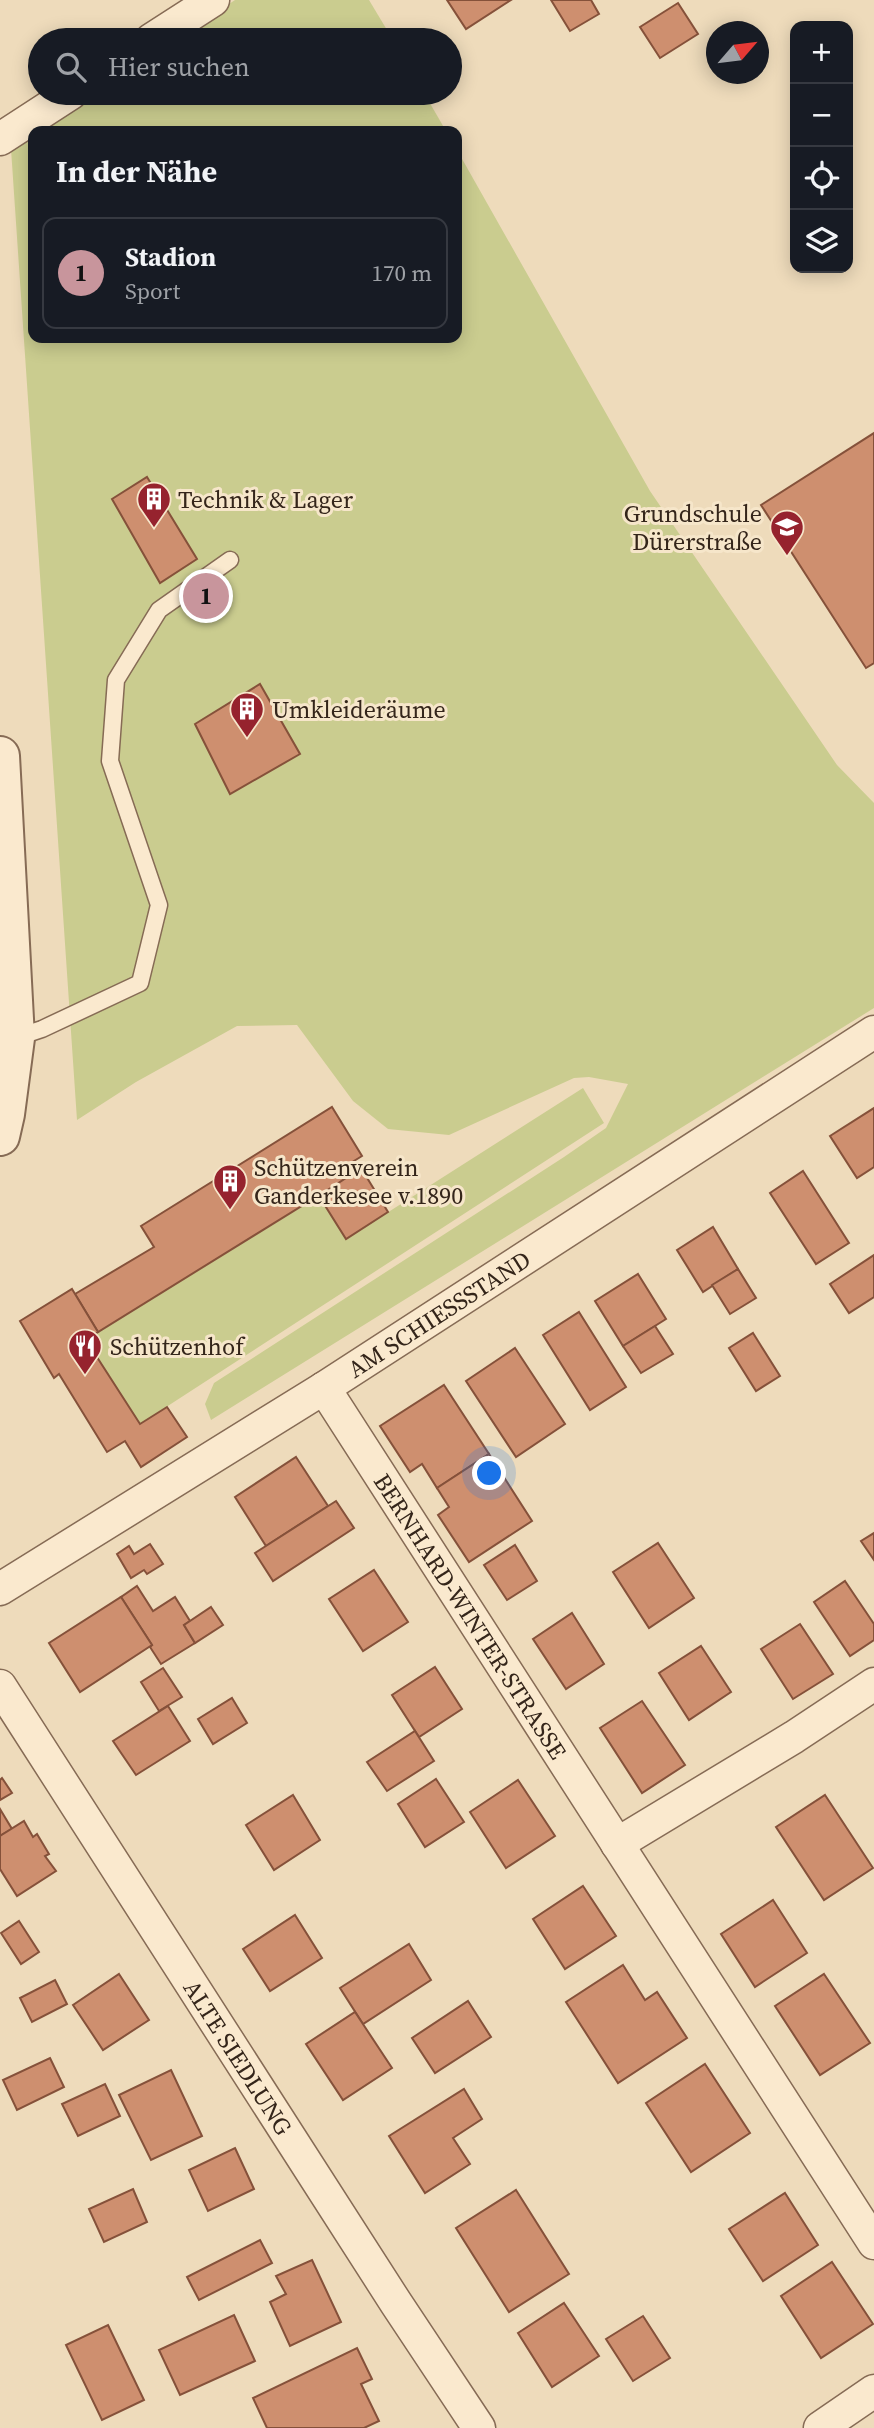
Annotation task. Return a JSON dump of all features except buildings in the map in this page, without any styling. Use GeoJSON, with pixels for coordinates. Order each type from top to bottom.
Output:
{"type":"FeatureCollection","features":[{"type":"Feature","properties":{"kind":"street"},"geometry":{"type":"LineString","coordinates":[[170,28],[213,0]]}},
{"type":"Feature","properties":{"kind":"street"},"geometry":{"type":"LineString","coordinates":[[0,139],[52,105]]}},
{"type":"Feature","properties":{"kind":"street"},"geometry":{"type":"LineString","coordinates":[[0,756],[5,938],[15,1038],[0,1136]]}},
{"type":"Feature","properties":{"kind":"street","name":"AM SCHIESSSTAND"},"geometry":{"type":"LineString","coordinates":[[0,1589],[324,1388],[874,1032]]}},
{"type":"Feature","properties":{"kind":"street","name":"BERNHARD-WINTER-STRASSE"},"geometry":{"type":"LineString","coordinates":[[324,1388],[874,2243]]}},
{"type":"Feature","properties":{"kind":"street"},"geometry":{"type":"LineString","coordinates":[[617,1844],[794,1737],[874,1685]]}},
{"type":"Feature","properties":{"kind":"street","name":"ALTE SIEDLUNG"},"geometry":{"type":"LineString","coordinates":[[0,1686],[479,2428]]}},
{"type":"Feature","properties":{"kind":"street"},"geometry":{"type":"LineString","coordinates":[[820,2428],[874,2391]]}},
{"type":"Feature","properties":{"kind":"lane"},"geometry":{"type":"LineString","coordinates":[[15,1038],[42,1029],[140,983],[159,905],[110,761],[116,680],[159,610],[230,560]]}},
{"type":"Feature","properties":{"kind":"green space"},"geometry":{"type":"Polygon","coordinates":[[[235,0],[369,0],[386,28],[193,28],[235,0]]]}},
{"type":"Feature","properties":{"kind":"green space"},"geometry":{"type":"Polygon","coordinates":[[[78,105],[431,105],[443,126],[46,126],[78,105]]]}},
{"type":"Feature","properties":{"kind":"green space"},"geometry":{"type":"Polygon","coordinates":[[[28,137],[28,343],[462,343],[462,159],[650,491],[837,765],[874,803],[874,1008],[211,1420],[205,1404],[214,1383],[606,1128],[628,1084],[589,1077],[574,1078],[449,1135],[388,1129],[353,1101],[297,1025],[237,1026],[136,1082],[77,1120],[11,149],[28,137]]]}},
{"type":"Feature","properties":{"kind":"green space"},"geometry":{"type":"Polygon","coordinates":[[[583,1088],[604,1123],[140,1424],[86,1340],[319,1196],[346,1239],[583,1088]]]}},
{"type":"Feature","properties":{"kind":"place","name":"Technik & Lager"},"geometry":{"type":"Point","coordinates":[154,529]}},
{"type":"Feature","properties":{"kind":"place","name":"Grundschule Dürerstraße"},"geometry":{"type":"Point","coordinates":[787,557]}},
{"type":"Feature","properties":{"kind":"place","name":"Stadion"},"geometry":{"type":"Point","coordinates":[206,596]}},
{"type":"Feature","properties":{"kind":"place","name":"Umkleideräume"},"geometry":{"type":"Point","coordinates":[247,739]}},
{"type":"Feature","properties":{"kind":"place","name":"Schützenverein Ganderkesee v.1890"},"geometry":{"type":"Point","coordinates":[230,1211]}},
{"type":"Feature","properties":{"kind":"place","name":"Schützenhof"},"geometry":{"type":"Point","coordinates":[85,1376]}}]}
